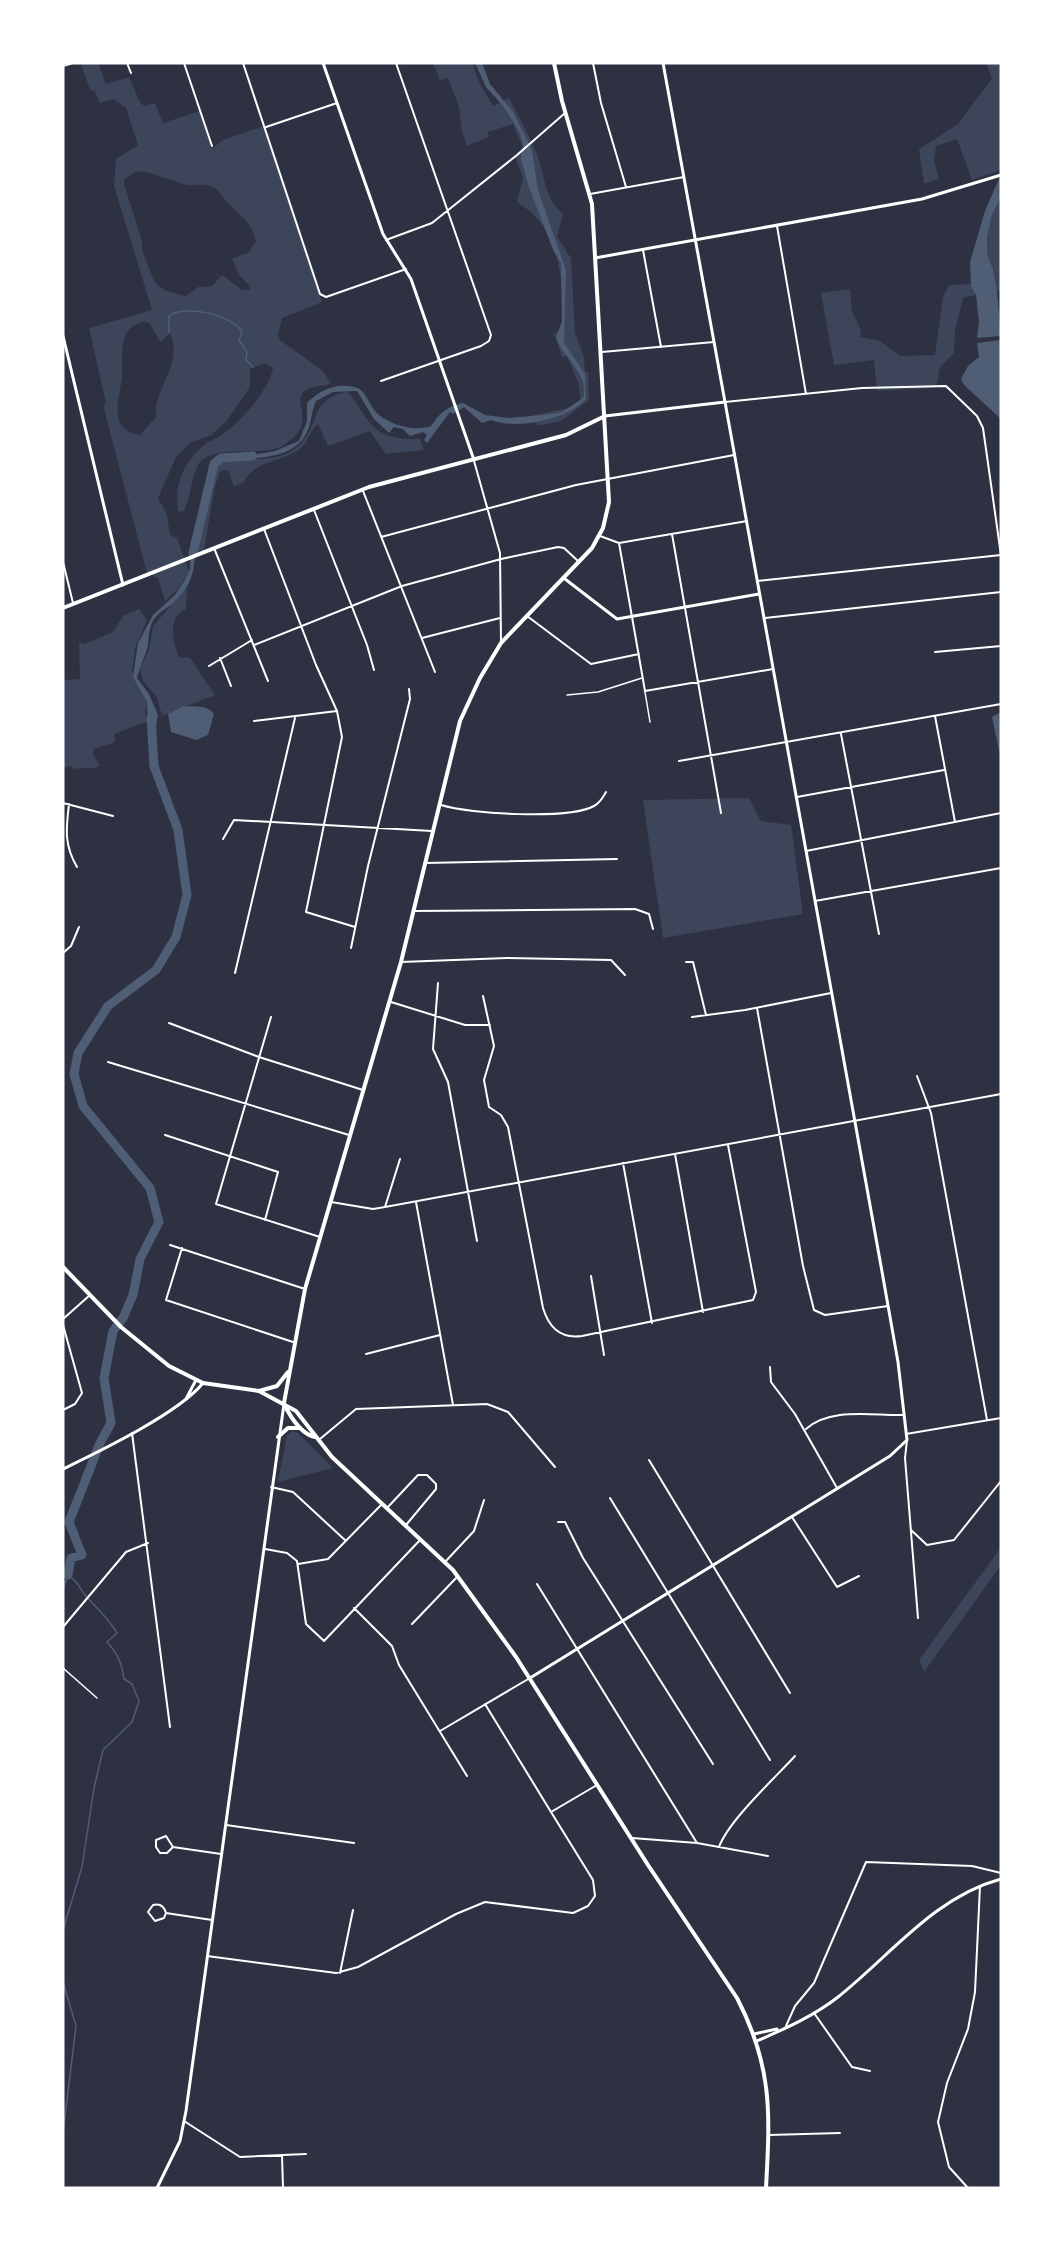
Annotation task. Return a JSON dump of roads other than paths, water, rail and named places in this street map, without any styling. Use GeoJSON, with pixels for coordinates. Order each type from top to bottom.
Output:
{"type":"FeatureCollection","features":[{"type":"Feature","properties":{"kind":"main road"},"geometry":{"type":"LineString","coordinates":[[317,1439],[309,1436],[301,1428],[284,1403],[293,1342],[305,1289],[401,963],[460,721],[480,678],[501,643],[565,579],[599,536],[609,502],[602,352],[590,194],[565,113],[554,63]]}},
{"type":"Feature","properties":{"kind":"main road"},"geometry":{"type":"LineString","coordinates":[[63,608],[362,489],[566,435],[605,416]]}},
{"type":"Feature","properties":{"kind":"main road"},"geometry":{"type":"LineString","coordinates":[[63,1268],[121,1327],[169,1366],[203,1383],[259,1391],[296,1411],[314,1431],[317,1439],[458,1576],[530,1678],[737,1998],[757,2041],[766,2077],[769,2135],[766,2188]]}},
{"type":"Feature","properties":{"kind":"main road"},"geometry":{"type":"LineString","coordinates":[[259,1391],[277,1386],[289,1372]]}},
{"type":"Feature","properties":{"kind":"main road"},"geometry":{"type":"LineString","coordinates":[[278,1437],[288,1428],[301,1428]]}},
{"type":"Feature","properties":{"kind":"street"},"geometry":{"type":"LineString","coordinates":[[63,66],[72,63]]}},
{"type":"Feature","properties":{"kind":"street"},"geometry":{"type":"LineString","coordinates":[[127,63],[131,73]]}},
{"type":"Feature","properties":{"kind":"street"},"geometry":{"type":"LineString","coordinates":[[184,63],[212,146]]}},
{"type":"Feature","properties":{"kind":"street"},"geometry":{"type":"LineString","coordinates":[[243,63],[322,297],[406,269]]}},
{"type":"Feature","properties":{"kind":"street"},"geometry":{"type":"LineString","coordinates":[[323,63],[386,240],[406,269],[440,360],[489,508],[501,559],[501,643]]}},
{"type":"Feature","properties":{"kind":"street"},"geometry":{"type":"LineString","coordinates":[[381,381],[489,341],[488,324],[396,63]]}},
{"type":"Feature","properties":{"kind":"street"},"geometry":{"type":"LineString","coordinates":[[593,63],[601,103],[626,187]]}},
{"type":"Feature","properties":{"kind":"street"},"geometry":{"type":"LineString","coordinates":[[663,63],[888,1306],[907,1440],[905,1458],[918,1618]]}},
{"type":"Feature","properties":{"kind":"street"},"geometry":{"type":"LineString","coordinates":[[265,128],[337,103]]}},
{"type":"Feature","properties":{"kind":"street"},"geometry":{"type":"LineString","coordinates":[[386,240],[426,226],[448,211],[565,113]]}},
{"type":"Feature","properties":{"kind":"street"},"geometry":{"type":"LineString","coordinates":[[595,258],[922,199],[1001,175]]}},
{"type":"Feature","properties":{"kind":"street"},"geometry":{"type":"LineString","coordinates":[[590,194],[684,177]]}},
{"type":"Feature","properties":{"kind":"street"},"geometry":{"type":"LineString","coordinates":[[777,226],[806,394]]}},
{"type":"Feature","properties":{"kind":"street"},"geometry":{"type":"LineString","coordinates":[[643,250],[661,347]]}},
{"type":"Feature","properties":{"kind":"street"},"geometry":{"type":"LineString","coordinates":[[63,338],[123,585]]}},
{"type":"Feature","properties":{"kind":"street"},"geometry":{"type":"LineString","coordinates":[[602,352],[714,342]]}},
{"type":"Feature","properties":{"kind":"street"},"geometry":{"type":"LineString","coordinates":[[605,416],[806,394],[936,384],[946,386],[956,393],[981,422],[1001,555],[757,581]]}},
{"type":"Feature","properties":{"kind":"street"},"geometry":{"type":"LineString","coordinates":[[381,537],[609,478],[734,455]]}},
{"type":"Feature","properties":{"kind":"street"},"geometry":{"type":"LineString","coordinates":[[362,489],[435,672]]}},
{"type":"Feature","properties":{"kind":"street"},"geometry":{"type":"LineString","coordinates":[[313,509],[352,605],[374,670]]}},
{"type":"Feature","properties":{"kind":"street"},"geometry":{"type":"LineString","coordinates":[[599,536],[619,543],[747,521]]}},
{"type":"Feature","properties":{"kind":"street"},"geometry":{"type":"LineString","coordinates":[[264,529],[303,625],[316,665],[337,711],[342,737],[306,912],[355,927]]}},
{"type":"Feature","properties":{"kind":"street"},"geometry":{"type":"LineString","coordinates":[[672,534],[721,813]]}},
{"type":"Feature","properties":{"kind":"street"},"geometry":{"type":"LineString","coordinates":[[619,543],[645,691],[773,669]]}},
{"type":"Feature","properties":{"kind":"street"},"geometry":{"type":"LineString","coordinates":[[254,645],[402,586],[501,559],[558,547],[564,548],[580,562]]}},
{"type":"Feature","properties":{"kind":"street"},"geometry":{"type":"LineString","coordinates":[[214,548],[268,681]]}},
{"type":"Feature","properties":{"kind":"street"},"geometry":{"type":"LineString","coordinates":[[63,562],[73,604]]}},
{"type":"Feature","properties":{"kind":"street"},"geometry":{"type":"LineString","coordinates":[[565,579],[617,619],[759,594]]}},
{"type":"Feature","properties":{"kind":"street"},"geometry":{"type":"LineString","coordinates":[[764,618],[1001,592]]}},
{"type":"Feature","properties":{"kind":"street"},"geometry":{"type":"LineString","coordinates":[[526,616],[591,664],[639,654]]}},
{"type":"Feature","properties":{"kind":"street"},"geometry":{"type":"LineString","coordinates":[[422,638],[500,618]]}},
{"type":"Feature","properties":{"kind":"street"},"geometry":{"type":"LineString","coordinates":[[209,666],[252,640]]}},
{"type":"Feature","properties":{"kind":"street"},"geometry":{"type":"LineString","coordinates":[[935,652],[1001,646]]}},
{"type":"Feature","properties":{"kind":"street"},"geometry":{"type":"LineString","coordinates":[[220,658],[231,686]]}},
{"type":"Feature","properties":{"kind":"street"},"geometry":{"type":"LineString","coordinates":[[351,948],[410,699],[408,689]]}},
{"type":"Feature","properties":{"kind":"street"},"geometry":{"type":"LineString","coordinates":[[679,761],[1001,704]]}},
{"type":"Feature","properties":{"kind":"street"},"geometry":{"type":"LineString","coordinates":[[254,721],[295,718],[337,711]]}},
{"type":"Feature","properties":{"kind":"street"},"geometry":{"type":"LineString","coordinates":[[935,716],[955,823]]}},
{"type":"Feature","properties":{"kind":"street"},"geometry":{"type":"LineString","coordinates":[[235,973],[295,718]]}},
{"type":"Feature","properties":{"kind":"street"},"geometry":{"type":"LineString","coordinates":[[841,734],[879,934]]}},
{"type":"Feature","properties":{"kind":"street"},"geometry":{"type":"LineString","coordinates":[[796,797],[944,770]]}},
{"type":"Feature","properties":{"kind":"street"},"geometry":{"type":"LineString","coordinates":[[438,804],[480,813],[562,811],[592,807],[606,792]]}},
{"type":"Feature","properties":{"kind":"street"},"geometry":{"type":"LineString","coordinates":[[63,803],[113,816]]}},
{"type":"Feature","properties":{"kind":"street"},"geometry":{"type":"LineString","coordinates":[[69,804],[65,832],[67,845],[77,867]]}},
{"type":"Feature","properties":{"kind":"street"},"geometry":{"type":"LineString","coordinates":[[806,851],[1001,813]]}},
{"type":"Feature","properties":{"kind":"street"},"geometry":{"type":"LineString","coordinates":[[223,839],[234,820],[432,831]]}},
{"type":"Feature","properties":{"kind":"street"},"geometry":{"type":"LineString","coordinates":[[424,863],[617,859]]}},
{"type":"Feature","properties":{"kind":"street"},"geometry":{"type":"LineString","coordinates":[[815,901],[1001,868]]}},
{"type":"Feature","properties":{"kind":"street"},"geometry":{"type":"LineString","coordinates":[[414,910],[635,909],[649,914],[653,930]]}},
{"type":"Feature","properties":{"kind":"street"},"geometry":{"type":"LineString","coordinates":[[63,953],[71,946],[79,927]]}},
{"type":"Feature","properties":{"kind":"street"},"geometry":{"type":"LineString","coordinates":[[401,963],[507,958],[611,960],[625,975]]}},
{"type":"Feature","properties":{"kind":"street"},"geometry":{"type":"LineString","coordinates":[[686,962],[693,962],[706,1015]]}},
{"type":"Feature","properties":{"kind":"street"},"geometry":{"type":"LineString","coordinates":[[438,983],[433,1048],[448,1082],[466,1192],[477,1241]]}},
{"type":"Feature","properties":{"kind":"street"},"geometry":{"type":"LineString","coordinates":[[692,1017],[757,1008],[832,993]]}},
{"type":"Feature","properties":{"kind":"street"},"geometry":{"type":"LineString","coordinates":[[483,996],[494,1046],[484,1080],[489,1107],[506,1119],[543,1308],[551,1326],[562,1335],[576,1337],[652,1323],[753,1300],[756,1292],[728,1145]]}},
{"type":"Feature","properties":{"kind":"street"},"geometry":{"type":"LineString","coordinates":[[389,1001],[465,1025],[490,1025]]}},
{"type":"Feature","properties":{"kind":"street"},"geometry":{"type":"LineString","coordinates":[[757,1008],[808,1289],[814,1310],[820,1314],[831,1314],[888,1306]]}},
{"type":"Feature","properties":{"kind":"street"},"geometry":{"type":"LineString","coordinates":[[271,1017],[216,1204],[320,1237]]}},
{"type":"Feature","properties":{"kind":"street"},"geometry":{"type":"LineString","coordinates":[[169,1023],[259,1057],[363,1090]]}},
{"type":"Feature","properties":{"kind":"street"},"geometry":{"type":"LineString","coordinates":[[108,1062],[349,1135]]}},
{"type":"Feature","properties":{"kind":"street"},"geometry":{"type":"LineString","coordinates":[[917,1076],[940,1155],[987,1420]]}},
{"type":"Feature","properties":{"kind":"street"},"geometry":{"type":"LineString","coordinates":[[330,1202],[374,1209],[1001,1094]]}},
{"type":"Feature","properties":{"kind":"street"},"geometry":{"type":"LineString","coordinates":[[165,1135],[230,1154],[278,1172],[265,1220]]}},
{"type":"Feature","properties":{"kind":"street"},"geometry":{"type":"LineString","coordinates":[[675,1154],[703,1312]]}},
{"type":"Feature","properties":{"kind":"street"},"geometry":{"type":"LineString","coordinates":[[385,1207],[400,1159]]}},
{"type":"Feature","properties":{"kind":"street"},"geometry":{"type":"LineString","coordinates":[[623,1164],[652,1323]]}},
{"type":"Feature","properties":{"kind":"street"},"geometry":{"type":"LineString","coordinates":[[416,1202],[453,1406]]}},
{"type":"Feature","properties":{"kind":"street"},"geometry":{"type":"LineString","coordinates":[[170,1245],[305,1289]]}},
{"type":"Feature","properties":{"kind":"street"},"geometry":{"type":"LineString","coordinates":[[182,1248],[166,1300],[293,1342]]}},
{"type":"Feature","properties":{"kind":"street"},"geometry":{"type":"LineString","coordinates":[[591,1276],[604,1355]]}},
{"type":"Feature","properties":{"kind":"street"},"geometry":{"type":"LineString","coordinates":[[63,1319],[90,1295]]}},
{"type":"Feature","properties":{"kind":"street"},"geometry":{"type":"LineString","coordinates":[[63,1325],[82,1393],[75,1404],[63,1410]]}},
{"type":"Feature","properties":{"kind":"street"},"geometry":{"type":"LineString","coordinates":[[366,1354],[440,1335]]}},
{"type":"Feature","properties":{"kind":"street"},"geometry":{"type":"LineString","coordinates":[[770,1367],[771,1382],[805,1430],[837,1488]]}},
{"type":"Feature","properties":{"kind":"street"},"geometry":{"type":"LineString","coordinates":[[185,1401],[196,1380]]}},
{"type":"Feature","properties":{"kind":"street"},"geometry":{"type":"LineString","coordinates":[[63,1469],[91,1456],[185,1401],[203,1383]]}},
{"type":"Feature","properties":{"kind":"street"},"geometry":{"type":"LineString","coordinates":[[157,2188],[180,2141],[184,2121],[284,1403]]}},
{"type":"Feature","properties":{"kind":"street"},"geometry":{"type":"LineString","coordinates":[[317,1439],[356,1409],[487,1404],[503,1409],[518,1422],[555,1467]]}},
{"type":"Feature","properties":{"kind":"street"},"geometry":{"type":"LineString","coordinates":[[805,1430],[815,1421],[835,1415],[904,1415]]}},
{"type":"Feature","properties":{"kind":"street"},"geometry":{"type":"LineString","coordinates":[[906,1434],[1001,1418]]}},
{"type":"Feature","properties":{"kind":"street"},"geometry":{"type":"LineString","coordinates":[[132,1433],[170,1727]]}},
{"type":"Feature","properties":{"kind":"street"},"geometry":{"type":"LineString","coordinates":[[440,1731],[890,1456],[907,1440]]}},
{"type":"Feature","properties":{"kind":"street"},"geometry":{"type":"LineString","coordinates":[[649,1460],[790,1693]]}},
{"type":"Feature","properties":{"kind":"street"},"geometry":{"type":"LineString","coordinates":[[387,1508],[418,1475],[427,1475],[436,1484],[436,1489],[406,1525]]}},
{"type":"Feature","properties":{"kind":"street"},"geometry":{"type":"LineString","coordinates":[[911,1530],[927,1545],[954,1540],[1001,1482]]}},
{"type":"Feature","properties":{"kind":"street"},"geometry":{"type":"LineString","coordinates":[[271,1487],[293,1492],[346,1541]]}},
{"type":"Feature","properties":{"kind":"street"},"geometry":{"type":"LineString","coordinates":[[610,1498],[770,1760]]}},
{"type":"Feature","properties":{"kind":"street"},"geometry":{"type":"LineString","coordinates":[[445,1562],[474,1531],[484,1500]]}},
{"type":"Feature","properties":{"kind":"street"},"geometry":{"type":"LineString","coordinates":[[298,1564],[324,1561],[382,1504]]}},
{"type":"Feature","properties":{"kind":"street"},"geometry":{"type":"LineString","coordinates":[[792,1516],[837,1587],[859,1576]]}},
{"type":"Feature","properties":{"kind":"street"},"geometry":{"type":"LineString","coordinates":[[558,1522],[565,1522],[583,1558],[713,1764]]}},
{"type":"Feature","properties":{"kind":"street"},"geometry":{"type":"LineString","coordinates":[[263,1548],[290,1555],[298,1564],[306,1624],[324,1641],[421,1539]]}},
{"type":"Feature","properties":{"kind":"street"},"geometry":{"type":"LineString","coordinates":[[63,1627],[126,1552],[148,1543]]}},
{"type":"Feature","properties":{"kind":"street"},"geometry":{"type":"LineString","coordinates":[[412,1624],[458,1576]]}},
{"type":"Feature","properties":{"kind":"street"},"geometry":{"type":"LineString","coordinates":[[537,1584],[697,1843]]}},
{"type":"Feature","properties":{"kind":"street"},"geometry":{"type":"LineString","coordinates":[[354,1608],[394,1648],[396,1661],[467,1776]]}},
{"type":"Feature","properties":{"kind":"street"},"geometry":{"type":"LineString","coordinates":[[207,1956],[340,1972],[358,1967],[456,1914],[485,1902],[573,1913],[588,1906],[595,1896],[593,1880],[485,1704]]}},
{"type":"Feature","properties":{"kind":"street"},"geometry":{"type":"LineString","coordinates":[[719,1847],[727,1833],[751,1804],[795,1756]]}},
{"type":"Feature","properties":{"kind":"street"},"geometry":{"type":"LineString","coordinates":[[551,1812],[597,1784]]}},
{"type":"Feature","properties":{"kind":"street"},"geometry":{"type":"LineString","coordinates":[[225,1825],[354,1843]]}},
{"type":"Feature","properties":{"kind":"street"},"geometry":{"type":"LineString","coordinates":[[173,1847],[167,1853],[160,1853],[156,1847],[156,1840],[166,1836],[173,1847],[221,1854]]}},
{"type":"Feature","properties":{"kind":"street"},"geometry":{"type":"LineString","coordinates":[[632,1838],[697,1843],[768,1856]]}},
{"type":"Feature","properties":{"kind":"street"},"geometry":{"type":"LineString","coordinates":[[786,2026],[795,2006],[814,1983],[866,1862],[972,1866],[1001,1873]]}},
{"type":"Feature","properties":{"kind":"street"},"geometry":{"type":"LineString","coordinates":[[757,2041],[814,2013],[839,1997],[940,1909],[981,1886],[1001,1879]]}},
{"type":"Feature","properties":{"kind":"street"},"geometry":{"type":"LineString","coordinates":[[969,2188],[949,2167],[938,2122],[947,2083],[968,2029],[975,1992],[981,1886]]}},
{"type":"Feature","properties":{"kind":"street"},"geometry":{"type":"LineString","coordinates":[[166,1913],[164,1918],[155,1921],[148,1912],[151,1907],[159,1904],[166,1913],[212,1920]]}},
{"type":"Feature","properties":{"kind":"street"},"geometry":{"type":"LineString","coordinates":[[340,1972],[353,1910]]}},
{"type":"Feature","properties":{"kind":"street"},"geometry":{"type":"LineString","coordinates":[[814,2013],[852,2067],[870,2071]]}},
{"type":"Feature","properties":{"kind":"street"},"geometry":{"type":"LineString","coordinates":[[754,2034],[778,2030]]}},
{"type":"Feature","properties":{"kind":"street"},"geometry":{"type":"LineString","coordinates":[[184,2121],[240,2157],[306,2154]]}},
{"type":"Feature","properties":{"kind":"street"},"geometry":{"type":"LineString","coordinates":[[769,2135],[840,2133]]}},
{"type":"Feature","properties":{"kind":"street"},"geometry":{"type":"LineString","coordinates":[[282,2155],[283,2188]]}},
{"type":"Feature","properties":{"kind":"lane"},"geometry":{"type":"LineString","coordinates":[[567,695],[598,692],[643,678]]}},
{"type":"Feature","properties":{"kind":"lane"},"geometry":{"type":"LineString","coordinates":[[645,691],[650,722]]}},
{"type":"Feature","properties":{"kind":"lane"},"geometry":{"type":"LineString","coordinates":[[63,1668],[97,1698]]}},
{"type":"Feature","properties":{"kind":"waterway"},"geometry":{"type":"LineString","coordinates":[[169,333],[169,316],[176,313],[196,311],[219,316],[237,326],[242,332],[239,340],[247,352],[246,360],[253,367]]}},
{"type":"Feature","properties":{"kind":"waterway"},"geometry":{"type":"LineString","coordinates":[[193,553],[214,464],[221,458],[253,456]]}},
{"type":"Feature","properties":{"kind":"waterway"},"geometry":{"type":"LineString","coordinates":[[68,1575],[71,1558],[82,1555],[69,1522],[100,1443],[111,1423],[104,1378],[113,1331],[123,1318],[133,1295],[140,1259],[159,1222],[150,1188],[83,1106],[74,1074],[78,1053],[108,1006],[156,970],[176,937],[187,895],[178,830],[154,766],[151,718]]}},
{"type":"Feature","properties":{"kind":"waterway"},"geometry":{"type":"LineString","coordinates":[[63,1590],[68,1575],[113,1627],[117,1633],[107,1642],[119,1659],[124,1679],[132,1684],[139,1701],[132,1722],[103,1750],[94,1788],[82,1867],[63,1930]]}},
{"type":"Feature","properties":{"kind":"waterway"},"geometry":{"type":"LineString","coordinates":[[63,1982],[76,2026],[63,2133]]}}]}
